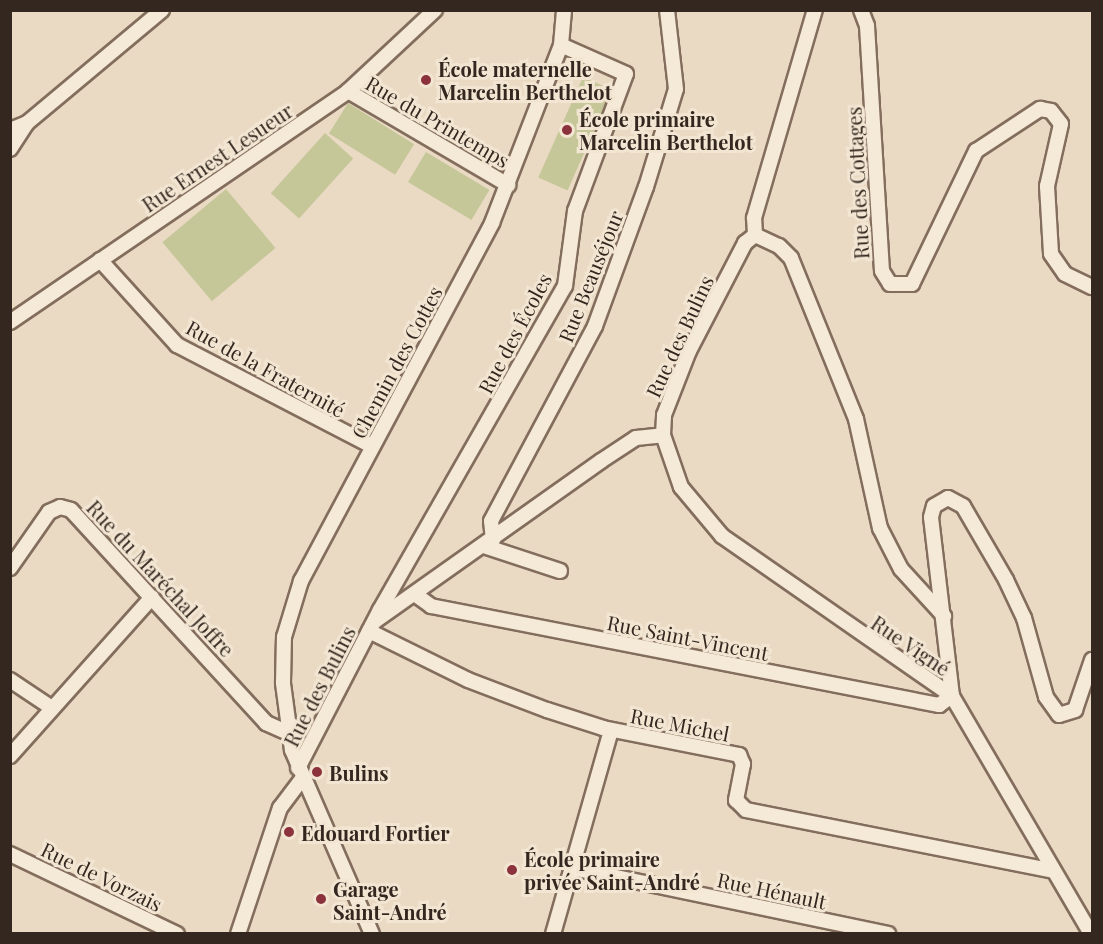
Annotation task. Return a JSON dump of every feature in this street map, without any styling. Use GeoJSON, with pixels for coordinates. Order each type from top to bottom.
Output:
{"type":"FeatureCollection","features":[{"type":"Feature","properties":{"kind":"street"},"geometry":{"type":"LineString","coordinates":[[10,149],[27,123],[162,10]]}},
{"type":"Feature","properties":{"kind":"street","name":"Rue Ernest Lesueur"},"geometry":{"type":"LineString","coordinates":[[10,322],[348,91],[435,10]]}},
{"type":"Feature","properties":{"kind":"street","name":"Chemin des Cottes"},"geometry":{"type":"LineString","coordinates":[[372,933],[301,773],[288,734],[284,637],[301,581],[508,185],[561,45],[564,10]]}},
{"type":"Feature","properties":{"kind":"street","name":"Rue Beauséjour"},"geometry":{"type":"LineString","coordinates":[[488,543],[491,521],[595,326],[646,187],[676,89],[667,10]]}},
{"type":"Feature","properties":{"kind":"street"},"geometry":{"type":"LineString","coordinates":[[815,10],[754,218],[755,235],[779,246],[791,258],[856,418],[885,542],[901,569],[944,616]]}},
{"type":"Feature","properties":{"kind":"street","name":"Rue des Cottages"},"geometry":{"type":"LineString","coordinates":[[861,10],[867,26],[884,278],[897,288],[912,284],[969,161],[996,134],[1040,109],[1051,111],[1061,124],[1047,186],[1051,254],[1065,274],[1092,287]]}},
{"type":"Feature","properties":{"kind":"street","name":"Rue des Écoles"},"geometry":{"type":"LineString","coordinates":[[390,592],[566,286],[575,211],[626,74],[561,45]]}},
{"type":"Feature","properties":{"kind":"street","name":"Rue du Printemps"},"geometry":{"type":"LineString","coordinates":[[348,91],[508,185]]}},
{"type":"Feature","properties":{"kind":"street"},"geometry":{"type":"LineString","coordinates":[[10,130],[27,123]]}},
{"type":"Feature","properties":{"kind":"street","name":"Rue des Bulins"},"geometry":{"type":"LineString","coordinates":[[371,626],[636,438],[663,435],[664,415],[689,351],[745,243],[755,235]]}},
{"type":"Feature","properties":{"kind":"street","name":"Rue de la Fraternité"},"geometry":{"type":"LineString","coordinates":[[100,260],[177,345],[372,446]]}},
{"type":"Feature","properties":{"kind":"street","name":"Rue Vigné"},"geometry":{"type":"LineString","coordinates":[[663,435],[681,487],[722,536],[952,696],[1091,933]]}},
{"type":"Feature","properties":{"kind":"street"},"geometry":{"type":"LineString","coordinates":[[952,696],[931,518],[934,506],[948,498],[963,506],[1006,580],[1024,618],[1046,697],[1059,715],[1075,710],[1092,660]]}},
{"type":"Feature","properties":{"kind":"street","name":"Rue du Maréchal Joffre"},"geometry":{"type":"LineString","coordinates":[[10,568],[49,512],[65,507],[152,597],[266,723],[288,734]]}},
{"type":"Feature","properties":{"kind":"street"},"geometry":{"type":"LineString","coordinates":[[488,543],[560,572]]}},
{"type":"Feature","properties":{"kind":"street"},"geometry":{"type":"LineString","coordinates":[[390,592],[416,595]]}},
{"type":"Feature","properties":{"kind":"street","name":"Rue des Bulins"},"geometry":{"type":"LineString","coordinates":[[238,933],[280,808],[301,773],[371,626],[390,592]]}},
{"type":"Feature","properties":{"kind":"street","name":"Rue Saint-Vincent"},"geometry":{"type":"LineString","coordinates":[[416,595],[431,606],[931,705],[952,696]]}},
{"type":"Feature","properties":{"kind":"street"},"geometry":{"type":"LineString","coordinates":[[10,756],[152,597]]}},
{"type":"Feature","properties":{"kind":"street","name":"Rue Michel"},"geometry":{"type":"LineString","coordinates":[[371,626],[468,680],[611,730],[739,755],[743,764],[736,800],[746,810],[1053,871]]}},
{"type":"Feature","properties":{"kind":"street"},"geometry":{"type":"LineString","coordinates":[[10,680],[52,708]]}},
{"type":"Feature","properties":{"kind":"street"},"geometry":{"type":"LineString","coordinates":[[553,933],[611,730]]}},
{"type":"Feature","properties":{"kind":"street","name":"Rue de Vorzais"},"geometry":{"type":"LineString","coordinates":[[10,854],[177,933]]}},
{"type":"Feature","properties":{"kind":"street","name":"Rue Hénault"},"geometry":{"type":"LineString","coordinates":[[573,868],[888,933]]}},
{"type":"Feature","properties":{"kind":"green space"},"geometry":{"type":"Polygon","coordinates":[[[583,77],[612,90],[567,191],[538,177],[583,77]]]}},
{"type":"Feature","properties":{"kind":"green space"},"geometry":{"type":"Polygon","coordinates":[[[348,103],[414,144],[395,175],[329,134],[348,103]]]}},
{"type":"Feature","properties":{"kind":"green space"},"geometry":{"type":"Polygon","coordinates":[[[325,133],[353,158],[299,219],[271,193],[325,133]]]}},
{"type":"Feature","properties":{"kind":"green space"},"geometry":{"type":"Polygon","coordinates":[[[426,152],[489,190],[471,220],[408,182],[426,152]]]}},
{"type":"Feature","properties":{"kind":"green space"},"geometry":{"type":"Polygon","coordinates":[[[226,189],[275,248],[212,301],[162,242],[226,189]]]}},
{"type":"Feature","properties":{"kind":"place","name":"École maternelle Marcelin Berthelot"},"geometry":{"type":"Point","coordinates":[426,80]}},
{"type":"Feature","properties":{"kind":"place","name":"École primaire Marcelin Berthelot"},"geometry":{"type":"Point","coordinates":[567,130]}},
{"type":"Feature","properties":{"kind":"place","name":"Bulins"},"geometry":{"type":"Point","coordinates":[317,772]}},
{"type":"Feature","properties":{"kind":"place","name":"Edouard Fortier"},"geometry":{"type":"Point","coordinates":[289,832]}},
{"type":"Feature","properties":{"kind":"place","name":"École primaire privée Saint-André"},"geometry":{"type":"Point","coordinates":[512,870]}},
{"type":"Feature","properties":{"kind":"place","name":"Garage Saint-André"},"geometry":{"type":"Point","coordinates":[321,899]}}]}
